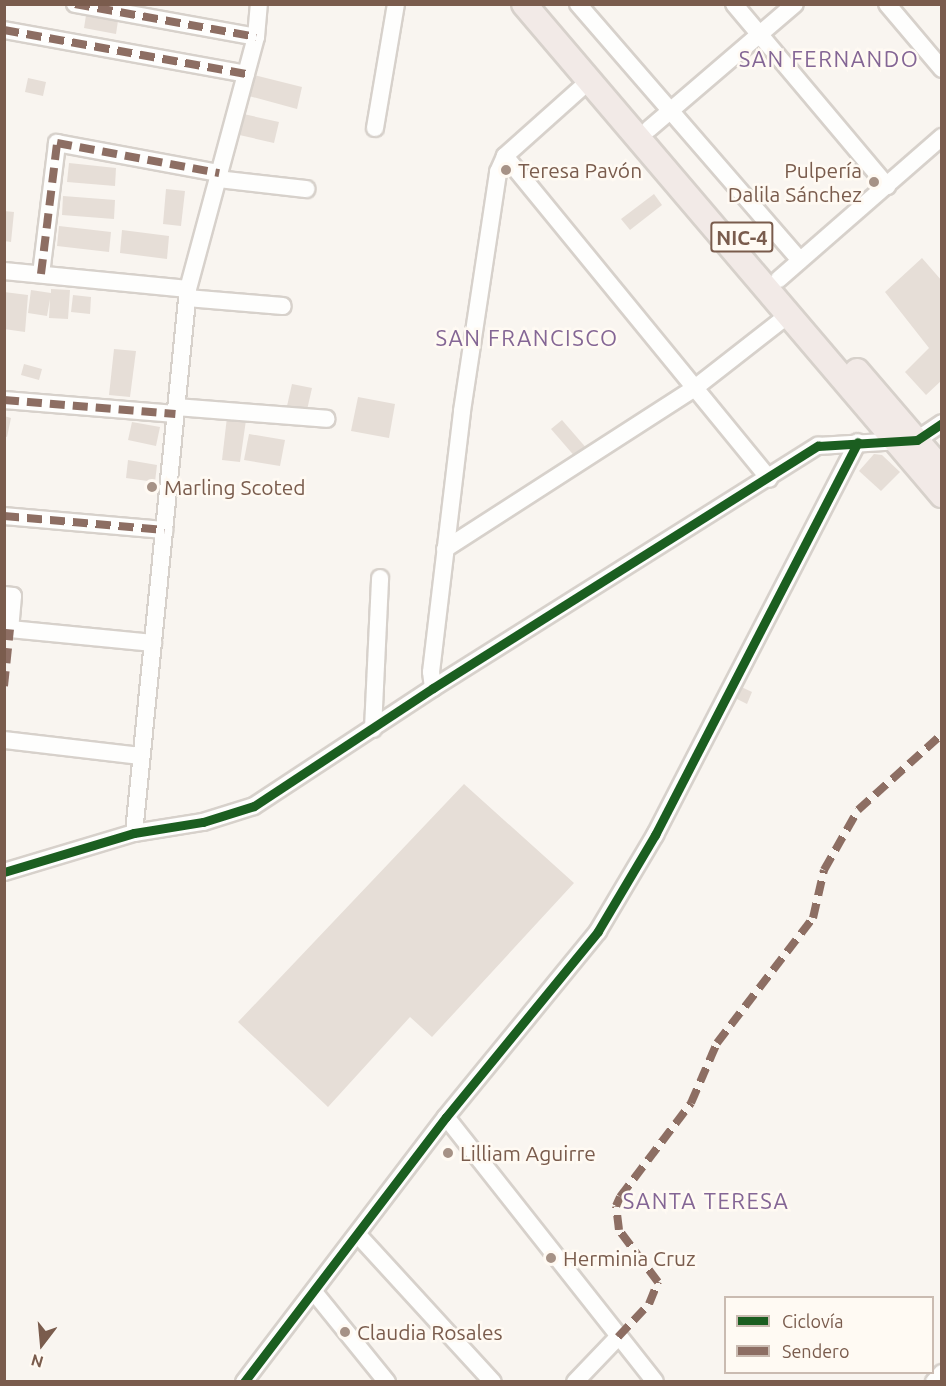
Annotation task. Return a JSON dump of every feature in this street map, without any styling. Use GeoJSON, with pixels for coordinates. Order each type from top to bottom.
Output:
{"type":"FeatureCollection","features":[{"type":"Feature","properties":{"kind":"highway","name":"NIC-4"},"geometry":{"type":"LineString","coordinates":[[524,4],[788,315],[906,442],[942,470]]}},
{"type":"Feature","properties":{"kind":"highway","name":"NIC-4"},"geometry":{"type":"LineString","coordinates":[[542,4],[779,279],[906,442],[942,495]]}},
{"type":"Feature","properties":{"kind":"street"},"geometry":{"type":"LineString","coordinates":[[75,4],[256,36]]}},
{"type":"Feature","properties":{"kind":"street"},"geometry":{"type":"LineString","coordinates":[[134,833],[187,293],[256,36],[259,4]]}},
{"type":"Feature","properties":{"kind":"street"},"geometry":{"type":"LineString","coordinates":[[375,128],[396,4]]}},
{"type":"Feature","properties":{"kind":"street"},"geometry":{"type":"LineString","coordinates":[[578,4],[670,114],[800,260]]}},
{"type":"Feature","properties":{"kind":"street"},"geometry":{"type":"LineString","coordinates":[[734,4],[886,186]]}},
{"type":"Feature","properties":{"kind":"street"},"geometry":{"type":"LineString","coordinates":[[649,129],[670,114],[795,4]]}},
{"type":"Feature","properties":{"kind":"street"},"geometry":{"type":"LineString","coordinates":[[887,4],[942,69]]}},
{"type":"Feature","properties":{"kind":"street"},"geometry":{"type":"LineString","coordinates":[[4,30],[246,74]]}},
{"type":"Feature","properties":{"kind":"street"},"geometry":{"type":"LineString","coordinates":[[433,688],[431,672],[445,549],[496,183],[505,156],[589,81]]}},
{"type":"Feature","properties":{"kind":"street"},"geometry":{"type":"LineString","coordinates":[[779,279],[942,137]]}},
{"type":"Feature","properties":{"kind":"street"},"geometry":{"type":"LineString","coordinates":[[41,274],[57,143],[218,176],[306,189]]}},
{"type":"Feature","properties":{"kind":"street"},"geometry":{"type":"LineString","coordinates":[[505,156],[769,479]]}},
{"type":"Feature","properties":{"kind":"street"},"geometry":{"type":"LineString","coordinates":[[4,271],[283,306]]}},
{"type":"Feature","properties":{"kind":"street"},"geometry":{"type":"LineString","coordinates":[[445,549],[696,387],[788,315]]}},
{"type":"Feature","properties":{"kind":"street"},"geometry":{"type":"LineString","coordinates":[[4,400],[327,419]]}},
{"type":"Feature","properties":{"kind":"street"},"geometry":{"type":"LineString","coordinates":[[4,872],[134,833],[203,822],[254,806],[433,688],[769,479],[818,446],[858,442],[906,442],[942,423]]}},
{"type":"Feature","properties":{"kind":"street"},"geometry":{"type":"LineString","coordinates":[[244,1382],[359,1236],[446,1117],[598,931],[627,887],[858,442]]}},
{"type":"Feature","properties":{"kind":"street"},"geometry":{"type":"LineString","coordinates":[[4,516],[164,530]]}},
{"type":"Feature","properties":{"kind":"street"},"geometry":{"type":"LineString","coordinates":[[373,729],[380,578]]}},
{"type":"Feature","properties":{"kind":"street"},"geometry":{"type":"LineString","coordinates":[[4,595],[13,596],[10,629],[153,643]]}},
{"type":"Feature","properties":{"kind":"street"},"geometry":{"type":"LineString","coordinates":[[4,740],[141,756]]}},
{"type":"Feature","properties":{"kind":"street"},"geometry":{"type":"LineString","coordinates":[[446,1117],[655,1382]]}},
{"type":"Feature","properties":{"kind":"street"},"geometry":{"type":"LineString","coordinates":[[359,1236],[493,1382]]}},
{"type":"Feature","properties":{"kind":"street"},"geometry":{"type":"LineString","coordinates":[[314,1292],[384,1380]]}},
{"type":"Feature","properties":{"kind":"street"},"geometry":{"type":"LineString","coordinates":[[575,1382],[618,1337]]}},
{"type":"Feature","properties":{"kind":"street"},"geometry":{"type":"LineString","coordinates":[[934,1382],[942,1372]]}},
{"type":"Feature","properties":{"kind":"building"},"geometry":{"type":"Polygon","coordinates":[[[87,9],[119,14],[116,34],[84,28],[87,9]]]}},
{"type":"Feature","properties":{"kind":"building"},"geometry":{"type":"Polygon","coordinates":[[[254,75],[302,87],[297,109],[249,96],[254,75]]]}},
{"type":"Feature","properties":{"kind":"building"},"geometry":{"type":"Polygon","coordinates":[[[28,78],[46,82],[43,96],[25,92],[28,78]]]}},
{"type":"Feature","properties":{"kind":"building"},"geometry":{"type":"Polygon","coordinates":[[[239,113],[279,122],[274,143],[235,134],[239,113]]]}},
{"type":"Feature","properties":{"kind":"building"},"geometry":{"type":"Polygon","coordinates":[[[69,163],[116,168],[115,186],[67,182],[69,163]]]}},
{"type":"Feature","properties":{"kind":"building"},"geometry":{"type":"Polygon","coordinates":[[[166,189],[185,191],[181,226],[163,224],[166,189]]]}},
{"type":"Feature","properties":{"kind":"building"},"geometry":{"type":"Polygon","coordinates":[[[654,194],[662,205],[630,230],[621,219],[654,194]]]}},
{"type":"Feature","properties":{"kind":"building"},"geometry":{"type":"Polygon","coordinates":[[[63,196],[115,200],[114,219],[62,215],[63,196]]]}},
{"type":"Feature","properties":{"kind":"building"},"geometry":{"type":"Polygon","coordinates":[[[4,211],[14,212],[11,242],[4,241],[4,211]]]}},
{"type":"Feature","properties":{"kind":"building"},"geometry":{"type":"Polygon","coordinates":[[[59,226],[111,232],[109,252],[57,246],[59,226]]]}},
{"type":"Feature","properties":{"kind":"building"},"geometry":{"type":"Polygon","coordinates":[[[122,230],[169,236],[167,259],[120,253],[122,230]]]}},
{"type":"Feature","properties":{"kind":"building"},"geometry":{"type":"Polygon","coordinates":[[[922,258],[942,281],[942,380],[926,395],[905,372],[929,348],[885,292],[922,258]]]}},
{"type":"Feature","properties":{"kind":"building"},"geometry":{"type":"Polygon","coordinates":[[[51,289],[70,290],[68,319],[49,318],[50,299],[47,316],[28,313],[31,290],[51,293],[51,289]]]}},
{"type":"Feature","properties":{"kind":"building"},"geometry":{"type":"Polygon","coordinates":[[[4,292],[28,295],[25,332],[4,329],[4,292]]]}},
{"type":"Feature","properties":{"kind":"building"},"geometry":{"type":"Polygon","coordinates":[[[73,295],[91,297],[90,314],[71,312],[73,295]]]}},
{"type":"Feature","properties":{"kind":"building"},"geometry":{"type":"Polygon","coordinates":[[[114,349],[136,351],[130,397],[109,395],[114,349]]]}},
{"type":"Feature","properties":{"kind":"building"},"geometry":{"type":"Polygon","coordinates":[[[24,364],[42,369],[39,380],[21,375],[24,364]]]}},
{"type":"Feature","properties":{"kind":"building"},"geometry":{"type":"Polygon","coordinates":[[[292,384],[312,388],[307,410],[287,406],[292,384]]]}},
{"type":"Feature","properties":{"kind":"building"},"geometry":{"type":"Polygon","coordinates":[[[358,397],[395,404],[389,438],[351,431],[358,397]]]}},
{"type":"Feature","properties":{"kind":"building"},"geometry":{"type":"Polygon","coordinates":[[[4,416],[11,418],[7,437],[4,436],[4,416]]]}},
{"type":"Feature","properties":{"kind":"building"},"geometry":{"type":"Polygon","coordinates":[[[227,417],[246,420],[240,462],[222,460],[227,417]]]}},
{"type":"Feature","properties":{"kind":"building"},"geometry":{"type":"Polygon","coordinates":[[[562,420],[588,450],[577,459],[551,429],[562,420]]]}},
{"type":"Feature","properties":{"kind":"building"},"geometry":{"type":"Polygon","coordinates":[[[132,422],[160,427],[156,446],[128,440],[132,422]]]}},
{"type":"Feature","properties":{"kind":"building"},"geometry":{"type":"Polygon","coordinates":[[[249,434],[285,440],[280,466],[244,460],[249,434]]]}},
{"type":"Feature","properties":{"kind":"building"},"geometry":{"type":"Polygon","coordinates":[[[874,454],[882,455],[900,472],[881,491],[859,471],[874,454]]]}},
{"type":"Feature","properties":{"kind":"building"},"geometry":{"type":"Polygon","coordinates":[[[128,460],[157,465],[155,482],[126,478],[128,460]]]}},
{"type":"Feature","properties":{"kind":"building"},"geometry":{"type":"Polygon","coordinates":[[[735,684],[752,692],[747,704],[729,695],[735,684]]]}},
{"type":"Feature","properties":{"kind":"building"},"geometry":{"type":"Polygon","coordinates":[[[464,784],[574,883],[432,1037],[410,1017],[328,1107],[238,1022],[464,784]]]}},
{"type":"Feature","properties":{"kind":"marked path"},"geometry":{"type":"LineString","coordinates":[[75,4],[256,37]]}},
{"type":"Feature","properties":{"kind":"marked path"},"geometry":{"type":"LineString","coordinates":[[4,30],[246,74]]}},
{"type":"Feature","properties":{"kind":"marked path"},"geometry":{"type":"LineString","coordinates":[[41,274],[57,143],[219,173]]}},
{"type":"Feature","properties":{"kind":"marked path"},"geometry":{"type":"LineString","coordinates":[[4,400],[175,414]]}},
{"type":"Feature","properties":{"kind":"marked path"},"geometry":{"type":"LineString","coordinates":[[4,516],[164,530]]}},
{"type":"Feature","properties":{"kind":"marked path"},"geometry":{"type":"LineString","coordinates":[[4,686],[10,629]]}},
{"type":"Feature","properties":{"kind":"marked path"},"geometry":{"type":"LineString","coordinates":[[618,1337],[649,1304],[658,1282],[619,1230],[616,1206],[620,1197],[691,1103],[717,1043],[813,918],[824,870],[858,810],[942,734]]}},
{"type":"Feature","properties":{"kind":"cycle path"},"geometry":{"type":"LineString","coordinates":[[4,872],[134,833],[203,822],[254,806],[433,688],[818,446],[917,440],[942,423]]}},
{"type":"Feature","properties":{"kind":"cycle path"},"geometry":{"type":"LineString","coordinates":[[244,1382],[446,1117],[598,931],[655,835],[858,442]]}},
{"type":"Feature","properties":{"kind":"place","name":"Teresa Pavón"},"geometry":{"type":"Point","coordinates":[506,170]}},
{"type":"Feature","properties":{"kind":"place","name":"Pulpería Dalila Sánchez"},"geometry":{"type":"Point","coordinates":[874,182]}},
{"type":"Feature","properties":{"kind":"place","name":"Marling Scoted"},"geometry":{"type":"Point","coordinates":[152,487]}},
{"type":"Feature","properties":{"kind":"place","name":"Lilliam Aguirre"},"geometry":{"type":"Point","coordinates":[448,1153]}},
{"type":"Feature","properties":{"kind":"place","name":"Herminia Cruz"},"geometry":{"type":"Point","coordinates":[551,1258]}},
{"type":"Feature","properties":{"kind":"place","name":"Claudia Rosales"},"geometry":{"type":"Point","coordinates":[345,1332]}},
{"type":"Feature","properties":{"kind":"district","name":"SAN FERNANDO"},"geometry":{"type":"Point","coordinates":[829,59]}},
{"type":"Feature","properties":{"kind":"district","name":"SAN FRANCISCO"},"geometry":{"type":"Point","coordinates":[527,338]}},
{"type":"Feature","properties":{"kind":"district","name":"SANTA TERESA"},"geometry":{"type":"Point","coordinates":[706,1201]}}]}
